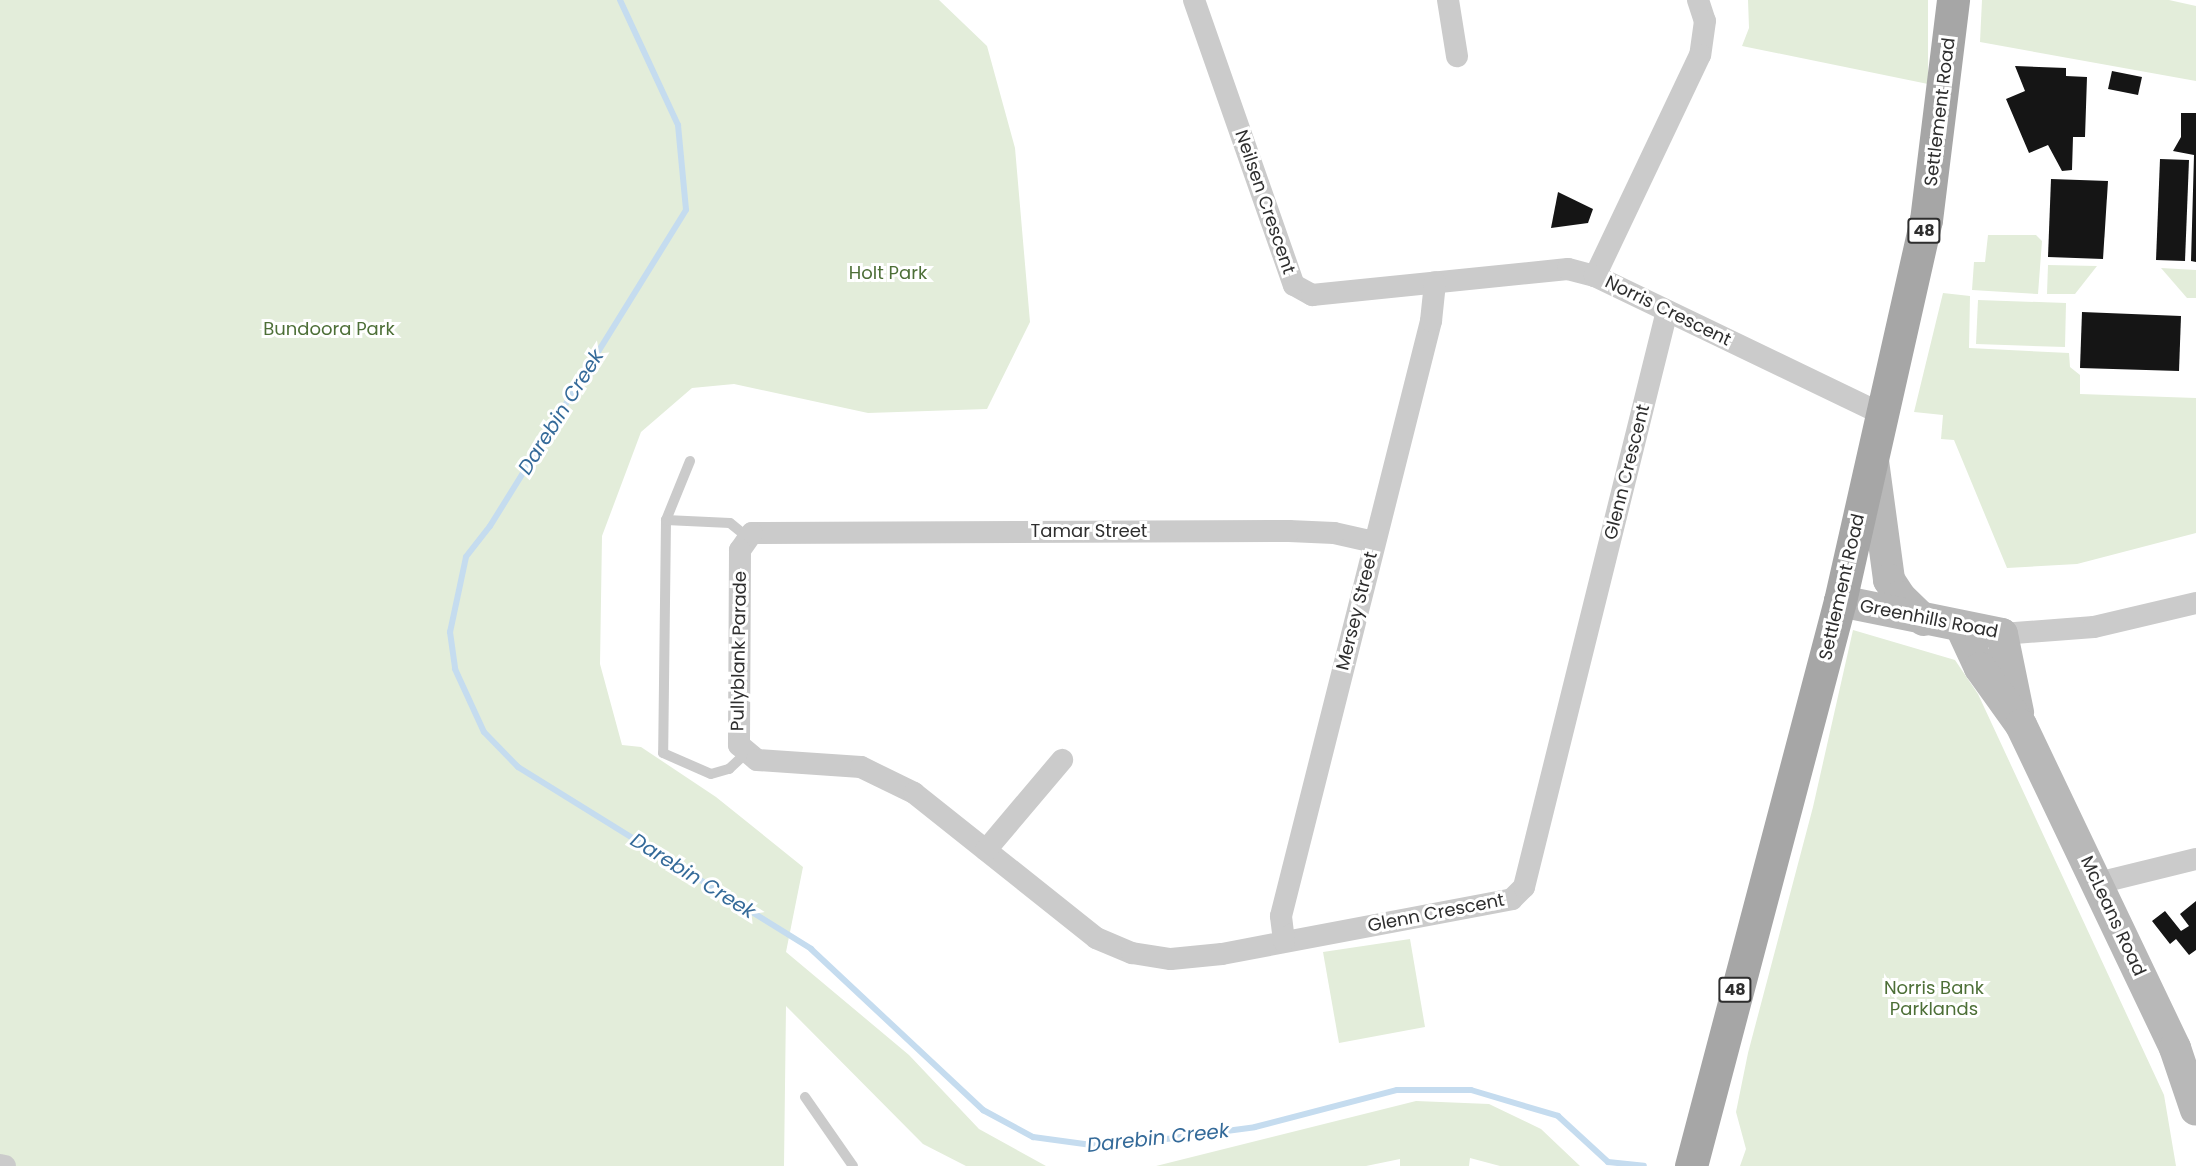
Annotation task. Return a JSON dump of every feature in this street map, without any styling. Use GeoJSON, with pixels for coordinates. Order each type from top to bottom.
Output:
{"type":"FeatureCollection","features":[{"type":"Feature","properties":{"kind":"main road","name":"Settlement Road"},"geometry":{"type":"LineString","coordinates":[[1692,1159],[1840,601],[1926,220],[1953,0]]}},
{"type":"Feature","properties":{"kind":"street","name":"Neilsen Crescent"},"geometry":{"type":"LineString","coordinates":[[1194,0],[1294,285],[1312,296],[1568,269],[1595,276]]}},
{"type":"Feature","properties":{"kind":"street"},"geometry":{"type":"LineString","coordinates":[[1448,0],[1457,56]]}},
{"type":"Feature","properties":{"kind":"street","name":"Norris Crescent"},"geometry":{"type":"LineString","coordinates":[[1698,0],[1705,21],[1700,55],[1595,276],[1882,414]]}},
{"type":"Feature","properties":{"kind":"street","name":"Mersey Street"},"geometry":{"type":"LineString","coordinates":[[1284,941],[1281,916],[1431,321],[1435,282]]}},
{"type":"Feature","properties":{"kind":"street","name":"Glenn Crescent"},"geometry":{"type":"LineString","coordinates":[[813,761],[861,768],[914,793],[1096,938],[1132,953],[1171,959],[1284,941],[1512,899],[1524,887],[1667,312]]}},
{"type":"Feature","properties":{"kind":"street"},"geometry":{"type":"LineString","coordinates":[[1872,458],[1889,580],[1900,597],[1924,620]]}},
{"type":"Feature","properties":{"kind":"street","name":"Tamar Street"},"geometry":{"type":"LineString","coordinates":[[747,537],[804,530],[1289,531],[1334,533],[1374,542]]}},
{"type":"Feature","properties":{"kind":"street","name":"Pullyblank Parade"},"geometry":{"type":"LineString","coordinates":[[747,537],[740,550],[736,733],[745,754],[757,760],[813,761]]}},
{"type":"Feature","properties":{"kind":"street","name":"Greenhills Road"},"geometry":{"type":"LineString","coordinates":[[1840,601],[1924,620],[2002,634],[2094,627],[2196,603]]}},
{"type":"Feature","properties":{"kind":"street","name":"McLeans Road"},"geometry":{"type":"LineString","coordinates":[[1961,627],[1980,668],[2021,725],[2098,883],[2175,1048],[2196,1110]]}},
{"type":"Feature","properties":{"kind":"street","name":"McLeans Road"},"geometry":{"type":"LineString","coordinates":[[2002,634],[2021,725]]}},
{"type":"Feature","properties":{"kind":"street"},"geometry":{"type":"LineString","coordinates":[[986,850],[1062,760]]}},
{"type":"Feature","properties":{"kind":"street"},"geometry":{"type":"LineString","coordinates":[[2098,883],[2196,859]]}},
{"type":"Feature","properties":{"kind":"street"},"geometry":{"type":"LineString","coordinates":[[0,1165],[5,1166]]}},
{"type":"Feature","properties":{"kind":"lane"},"geometry":{"type":"LineString","coordinates":[[690,461],[666,520],[663,753],[711,774],[729,770],[745,754]]}},
{"type":"Feature","properties":{"kind":"lane"},"geometry":{"type":"LineString","coordinates":[[666,520],[730,523],[747,537]]}},
{"type":"Feature","properties":{"kind":"lane"},"geometry":{"type":"LineString","coordinates":[[805,1097],[853,1166]]}},
{"type":"Feature","properties":{"kind":"green space","name":"Bundoora Park"},"geometry":{"type":"Polygon","coordinates":[[[0,0],[939,0],[987,46],[1015,148],[1030,322],[987,409],[868,413],[734,384],[692,388],[641,432],[602,536],[600,664],[622,745],[641,747],[716,797],[803,867],[786,952],[909,1055],[979,1129],[1046,1166],[966,1166],[923,1144],[786,1006],[784,1166],[0,1166],[0,0]]]}},
{"type":"Feature","properties":{"kind":"green space"},"geometry":{"type":"Polygon","coordinates":[[[1748,0],[1928,0],[1928,84],[1742,46],[1749,28],[1748,0]]]}},
{"type":"Feature","properties":{"kind":"green space"},"geometry":{"type":"Polygon","coordinates":[[[1982,0],[2169,0],[2196,6],[2196,81],[1980,42],[1982,0]]]}},
{"type":"Feature","properties":{"kind":"green space"},"geometry":{"type":"Polygon","coordinates":[[[1988,235],[2036,235],[2042,241],[2038,294],[1972,290],[1974,262],[1985,262],[1988,235]]]}},
{"type":"Feature","properties":{"kind":"green space"},"geometry":{"type":"Polygon","coordinates":[[[2048,265],[2097,266],[2075,294],[2047,294],[2048,265]]]}},
{"type":"Feature","properties":{"kind":"green space"},"geometry":{"type":"Polygon","coordinates":[[[2161,268],[2196,270],[2196,298],[2187,298],[2161,268]]]}},
{"type":"Feature","properties":{"kind":"green space"},"geometry":{"type":"Polygon","coordinates":[[[1943,293],[1970,296],[1969,348],[2069,353],[2070,367],[2080,375],[2080,394],[2196,398],[2196,533],[2077,564],[2007,568],[1954,440],[1941,439],[1943,415],[1914,412],[1943,293]]]}},
{"type":"Feature","properties":{"kind":"green space"},"geometry":{"type":"Polygon","coordinates":[[[1978,300],[2066,303],[2065,347],[1976,344],[1978,300]]]}},
{"type":"Feature","properties":{"kind":"green space","name":"Norris Bank Parklands"},"geometry":{"type":"Polygon","coordinates":[[[1853,630],[1955,660],[1978,694],[2164,1095],[2176,1166],[1740,1166],[1746,1149],[1736,1112],[1748,1053],[1813,807],[1853,630]]]}},
{"type":"Feature","properties":{"kind":"green space"},"geometry":{"type":"Polygon","coordinates":[[[1410,939],[1425,1027],[1339,1043],[1323,952],[1410,939]]]}},
{"type":"Feature","properties":{"kind":"green space"},"geometry":{"type":"Polygon","coordinates":[[[1416,1101],[1489,1104],[1541,1129],[1580,1166],[1500,1166],[1470,1158],[1469,1166],[1400,1166],[1400,1159],[1366,1166],[1156,1166],[1416,1101]]]}},
{"type":"Feature","properties":{"kind":"building"},"geometry":{"type":"Polygon","coordinates":[[[2015,66],[2066,68],[2066,76],[2087,77],[2085,137],[2073,137],[2072,170],[2062,171],[2048,145],[2029,153],[2006,99],[2025,91],[2015,66]]]}},
{"type":"Feature","properties":{"kind":"building"},"geometry":{"type":"Polygon","coordinates":[[[2112,71],[2142,77],[2138,95],[2108,89],[2112,71]]]}},
{"type":"Feature","properties":{"kind":"building"},"geometry":{"type":"Polygon","coordinates":[[[2181,113],[2196,113],[2196,262],[2191,261],[2194,155],[2173,151],[2181,137],[2181,113]]]}},
{"type":"Feature","properties":{"kind":"building"},"geometry":{"type":"Polygon","coordinates":[[[2160,159],[2189,160],[2185,261],[2156,260],[2160,159]]]}},
{"type":"Feature","properties":{"kind":"building"},"geometry":{"type":"Polygon","coordinates":[[[2051,179],[2108,181],[2103,259],[2048,257],[2051,179]]]}},
{"type":"Feature","properties":{"kind":"building"},"geometry":{"type":"Polygon","coordinates":[[[1558,192],[1593,209],[1588,223],[1551,228],[1558,192]]]}},
{"type":"Feature","properties":{"kind":"building"},"geometry":{"type":"Polygon","coordinates":[[[2082,312],[2181,316],[2179,371],[2080,368],[2082,312]]]}},
{"type":"Feature","properties":{"kind":"building"},"geometry":{"type":"Polygon","coordinates":[[[2196,901],[2196,950],[2189,955],[2176,939],[2170,944],[2152,921],[2165,911],[2181,931],[2189,926],[2180,914],[2196,901]]]}},
{"type":"Feature","properties":{"kind":"waterway","name":"Darebin Creek"},"geometry":{"type":"LineString","coordinates":[[620,0],[678,125],[686,210],[490,526],[466,557],[450,632],[455,669],[484,732],[518,767],[811,949],[983,1110],[1033,1137],[1106,1147],[1255,1127],[1397,1090],[1471,1090],[1558,1116],[1608,1162],[1644,1166]]}},
{"type":"Feature","properties":{"kind":"park label","name":"Holt Park"},"geometry":{"type":"Point","coordinates":[888,273]}}]}
